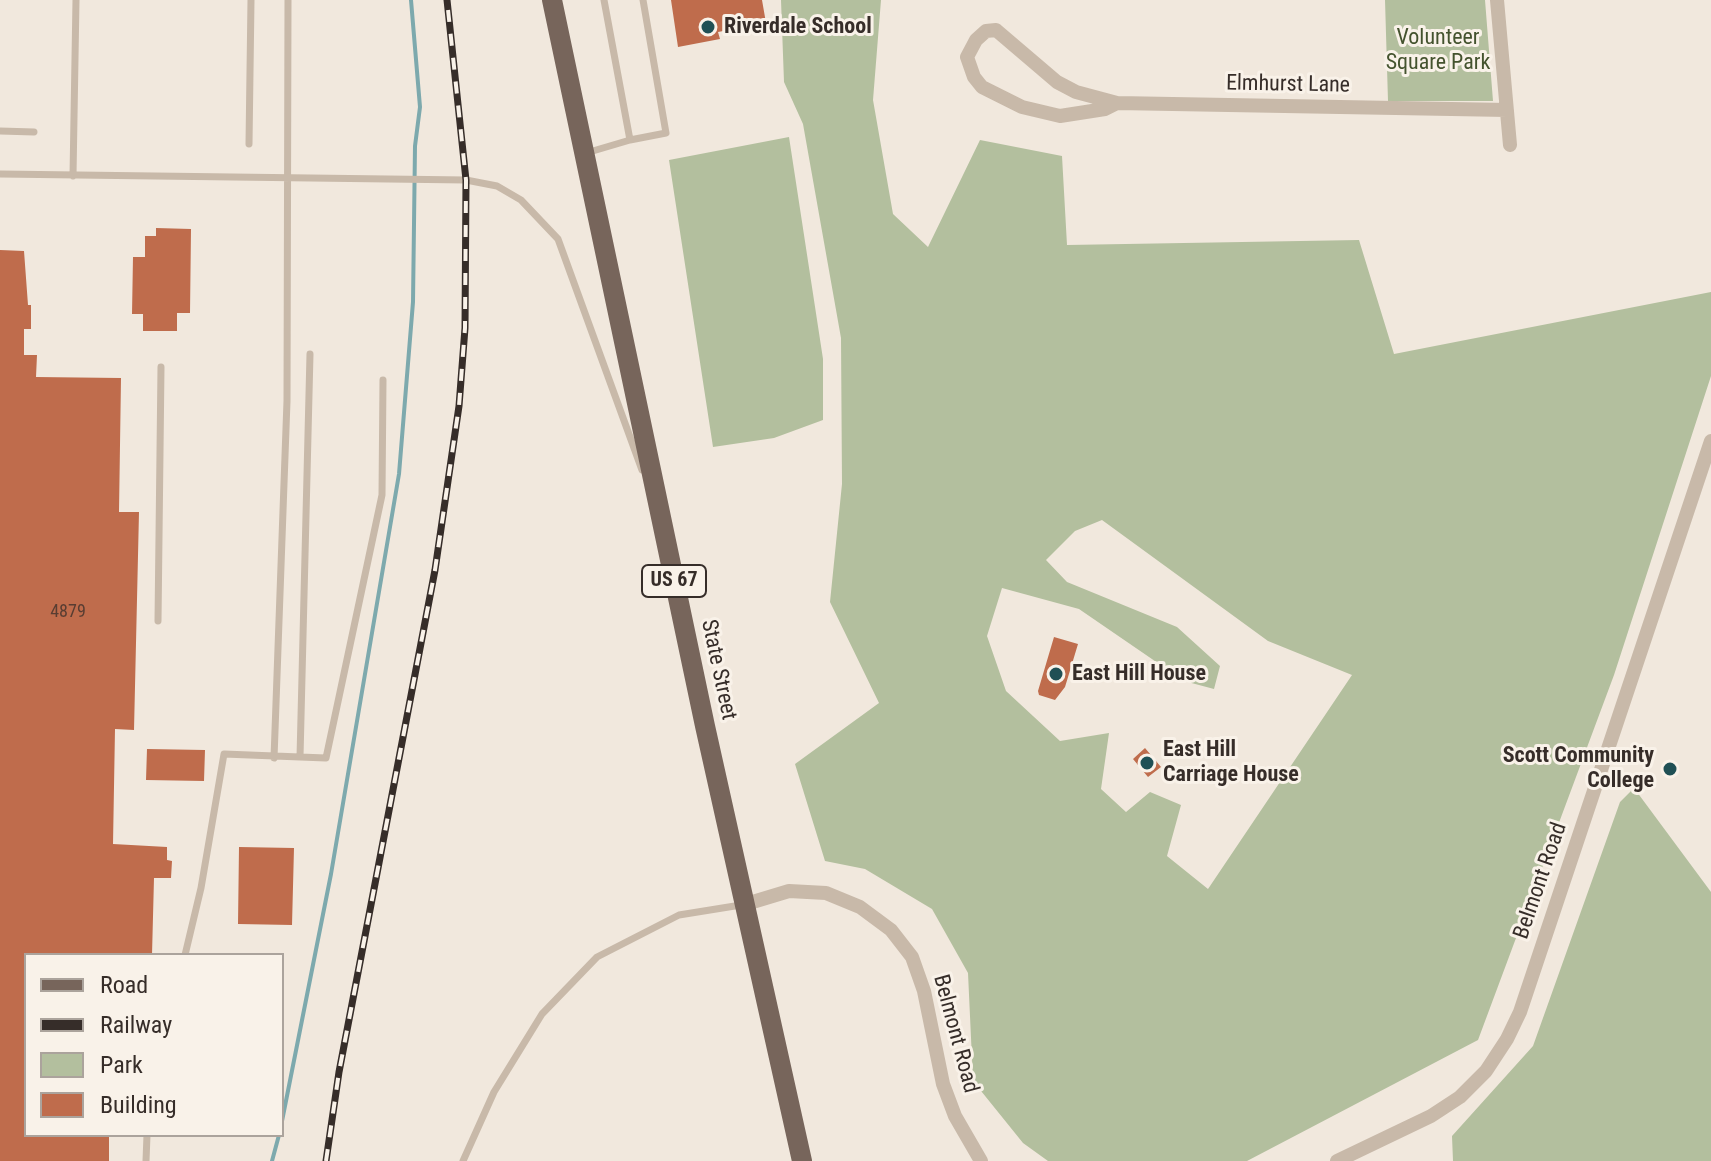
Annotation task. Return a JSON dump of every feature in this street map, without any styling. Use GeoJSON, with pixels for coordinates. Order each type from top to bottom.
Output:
{"type":"FeatureCollection","features":[{"type":"Feature","properties":{"kind":"main road","name":"State Street"},"geometry":{"type":"LineString","coordinates":[[552,0],[662,524],[802,1161]]}},
{"type":"Feature","properties":{"kind":"street"},"geometry":{"type":"LineString","coordinates":[[1497,0],[1510,145]]}},
{"type":"Feature","properties":{"kind":"street","name":"Elmhurst Lane"},"geometry":{"type":"LineString","coordinates":[[1117,103],[1105,109],[1060,116],[1038,112],[982,87],[974,77],[967,57],[976,40],[986,31],[996,30],[1057,82],[1076,92],[1117,103],[1507,110]]}},
{"type":"Feature","properties":{"kind":"street","name":"Belmont Road"},"geometry":{"type":"LineString","coordinates":[[1337,1161],[1431,1116],[1460,1097],[1486,1071],[1507,1039],[1520,1012],[1711,441]]}},
{"type":"Feature","properties":{"kind":"street","name":"Belmont Road"},"geometry":{"type":"LineString","coordinates":[[746,904],[789,891],[826,893],[860,907],[891,930],[912,957],[924,991],[943,1084],[955,1116],[981,1161]]}},
{"type":"Feature","properties":{"kind":"lane"},"geometry":{"type":"LineString","coordinates":[[73,176],[76,0]]}},
{"type":"Feature","properties":{"kind":"lane"},"geometry":{"type":"LineString","coordinates":[[249,144],[251,0]]}},
{"type":"Feature","properties":{"kind":"lane"},"geometry":{"type":"LineString","coordinates":[[274,758],[287,401],[288,0]]}},
{"type":"Feature","properties":{"kind":"lane"},"geometry":{"type":"LineString","coordinates":[[604,0],[630,140]]}},
{"type":"Feature","properties":{"kind":"lane"},"geometry":{"type":"LineString","coordinates":[[584,154],[666,133],[643,0]]}},
{"type":"Feature","properties":{"kind":"lane"},"geometry":{"type":"LineString","coordinates":[[0,131],[34,132]]}},
{"type":"Feature","properties":{"kind":"lane"},"geometry":{"type":"LineString","coordinates":[[0,174],[466,180],[497,186],[540,217],[558,239],[662,524]]}},
{"type":"Feature","properties":{"kind":"lane"},"geometry":{"type":"LineString","coordinates":[[300,757],[310,354]]}},
{"type":"Feature","properties":{"kind":"lane"},"geometry":{"type":"LineString","coordinates":[[158,621],[161,367]]}},
{"type":"Feature","properties":{"kind":"lane"},"geometry":{"type":"LineString","coordinates":[[185,953],[201,888],[224,754],[326,758],[382,495],[383,380]]}},
{"type":"Feature","properties":{"kind":"lane"},"geometry":{"type":"LineString","coordinates":[[463,1161],[494,1092],[542,1014],[597,957],[679,915],[746,904]]}},
{"type":"Feature","properties":{"kind":"lane"},"geometry":{"type":"LineString","coordinates":[[146,1161],[147,1137]]}},
{"type":"Feature","properties":{"kind":"green space"},"geometry":{"type":"Polygon","coordinates":[[[781,0],[881,0],[873,100],[893,214],[928,247],[980,140],[1062,156],[1067,245],[1359,240],[1394,354],[1711,292],[1711,376],[1614,675],[1478,1040],[1247,1161],[1048,1161],[1023,1143],[973,1081],[968,973],[932,909],[865,869],[825,861],[795,764],[879,703],[830,602],[842,484],[841,338],[803,124],[784,82],[781,0]],[[1102,520],[1075,531],[1046,560],[1067,582],[1177,627],[1220,666],[1214,689],[1184,681],[1079,609],[1002,588],[987,636],[1006,691],[1060,741],[1109,733],[1101,789],[1126,812],[1150,792],[1181,805],[1167,856],[1208,889],[1352,675],[1268,641],[1102,520]]]}},
{"type":"Feature","properties":{"kind":"green space","name":"Volunteer Square Park"},"geometry":{"type":"Polygon","coordinates":[[[1385,0],[1485,0],[1493,101],[1388,101],[1385,0]]]}},
{"type":"Feature","properties":{"kind":"green space"},"geometry":{"type":"Polygon","coordinates":[[[789,137],[823,359],[823,420],[774,438],[713,447],[669,160],[789,137]]]}},
{"type":"Feature","properties":{"kind":"green space","name":"Scott Community College"},"geometry":{"type":"Polygon","coordinates":[[[1634,788],[1711,892],[1711,1161],[1453,1161],[1452,1136],[1533,1046],[1620,802],[1634,788]]]}},
{"type":"Feature","properties":{"kind":"building","name":"Riverdale School"},"geometry":{"type":"Polygon","coordinates":[[[671,0],[762,0],[766,23],[718,32],[720,39],[678,47],[671,0]]]}},
{"type":"Feature","properties":{"kind":"building"},"geometry":{"type":"Polygon","coordinates":[[[156,228],[191,229],[190,313],[177,313],[177,331],[143,331],[143,314],[132,314],[133,257],[145,257],[145,236],[156,236],[156,228]]]}},
{"type":"Feature","properties":{"kind":"building"},"geometry":{"type":"Polygon","coordinates":[[[0,250],[24,251],[31,329],[24,329],[24,355],[37,355],[36,377],[121,378],[119,512],[139,512],[134,730],[115,729],[113,844],[167,847],[167,860],[172,861],[171,878],[154,878],[152,953],[24,953],[24,1137],[109,1137],[109,1161],[0,1161],[0,250]]]}},
{"type":"Feature","properties":{"kind":"building","name":"East Hill House"},"geometry":{"type":"Polygon","coordinates":[[[1054,637],[1078,644],[1065,687],[1055,700],[1039,695],[1038,691],[1054,637]]]}},
{"type":"Feature","properties":{"kind":"building","name":"East Hill Carriage House"},"geometry":{"type":"Polygon","coordinates":[[[1145,748],[1161,767],[1148,777],[1133,759],[1145,748]]]}},
{"type":"Feature","properties":{"kind":"building"},"geometry":{"type":"Polygon","coordinates":[[[147,749],[205,750],[204,781],[146,780],[147,749]]]}},
{"type":"Feature","properties":{"kind":"building"},"geometry":{"type":"Polygon","coordinates":[[[239,847],[294,848],[292,925],[238,924],[239,847]]]}},
{"type":"Feature","properties":{"kind":"waterway"},"geometry":{"type":"LineString","coordinates":[[284,1111],[331,874],[399,474],[413,302],[415,146],[420,107],[411,0]]}},
{"type":"Feature","properties":{"kind":"waterway"},"geometry":{"type":"LineString","coordinates":[[272,1161],[278,1137]]}},
{"type":"Feature","properties":{"kind":"railway"},"geometry":{"type":"LineString","coordinates":[[326,1161],[339,1072],[435,570],[459,406],[465,328],[466,180],[447,0]]}},
{"type":"Feature","properties":{"kind":"place","name":"Riverdale School"},"geometry":{"type":"Point","coordinates":[708,27]}},
{"type":"Feature","properties":{"kind":"place","name":"East Hill House"},"geometry":{"type":"Point","coordinates":[1056,674]}},
{"type":"Feature","properties":{"kind":"place","name":"East Hill Carriage House"},"geometry":{"type":"Point","coordinates":[1147,763]}},
{"type":"Feature","properties":{"kind":"place","name":"Scott Community College"},"geometry":{"type":"Point","coordinates":[1670,769]}}]}
